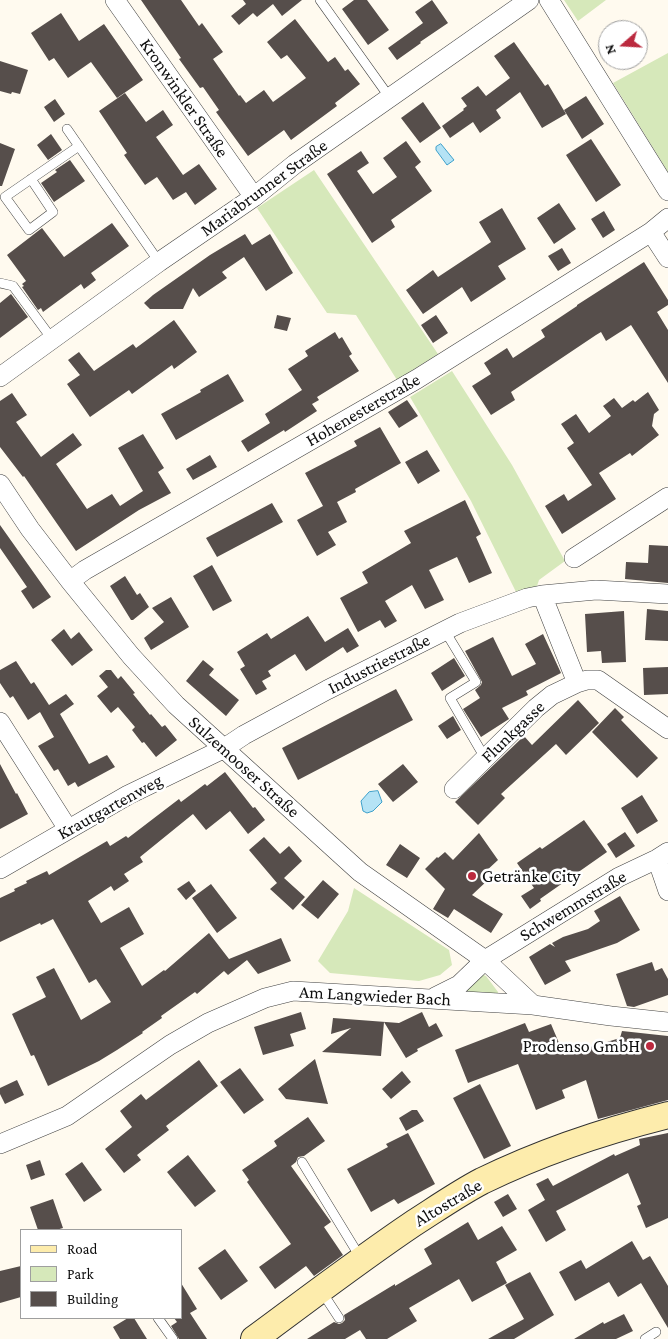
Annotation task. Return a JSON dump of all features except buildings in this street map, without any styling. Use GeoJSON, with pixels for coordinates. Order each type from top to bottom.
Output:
{"type":"FeatureCollection","features":[{"type":"Feature","properties":{"kind":"main road","name":"Altostraße"},"geometry":{"type":"LineString","coordinates":[[254,1339],[362,1259],[434,1210],[482,1181],[544,1154],[616,1128],[668,1115]]}},
{"type":"Feature","properties":{"kind":"street","name":"Kronwinkler Straße"},"geometry":{"type":"LineString","coordinates":[[115,0],[254,197]]}},
{"type":"Feature","properties":{"kind":"street","name":"Mariabrunner Straße"},"geometry":{"type":"LineString","coordinates":[[0,377],[159,262],[254,197],[295,164],[529,0]]}},
{"type":"Feature","properties":{"kind":"street"},"geometry":{"type":"LineString","coordinates":[[549,0],[668,191]]}},
{"type":"Feature","properties":{"kind":"street","name":"Hohenesterstraße"},"geometry":{"type":"LineString","coordinates":[[70,581],[417,380],[651,232],[668,218]]}},
{"type":"Feature","properties":{"kind":"street"},"geometry":{"type":"LineString","coordinates":[[651,232],[668,258]]}},
{"type":"Feature","properties":{"kind":"street","name":"Sulzemooser Straße"},"geometry":{"type":"LineString","coordinates":[[0,484],[30,529],[70,581],[131,656],[176,705],[360,872],[486,960],[532,1004]]}},
{"type":"Feature","properties":{"kind":"street"},"geometry":{"type":"LineString","coordinates":[[574,558],[668,497]]}},
{"type":"Feature","properties":{"kind":"street","name":"Industriestraße"},"geometry":{"type":"LineString","coordinates":[[223,749],[244,734],[302,703],[460,623],[519,602],[542,595],[596,590],[668,594]]}},
{"type":"Feature","properties":{"kind":"street"},"geometry":{"type":"LineString","coordinates":[[542,595],[577,683]]}},
{"type":"Feature","properties":{"kind":"street","name":"Flunkgasse"},"geometry":{"type":"LineString","coordinates":[[454,789],[541,704],[552,695],[587,680],[598,680],[668,728]]}},
{"type":"Feature","properties":{"kind":"street"},"geometry":{"type":"LineString","coordinates":[[0,722],[68,829]]}},
{"type":"Feature","properties":{"kind":"street","name":"Krautgartenweg"},"geometry":{"type":"LineString","coordinates":[[0,869],[163,777],[195,764],[223,749]]}},
{"type":"Feature","properties":{"kind":"street"},"geometry":{"type":"LineString","coordinates":[[662,855],[668,892]]}},
{"type":"Feature","properties":{"kind":"street","name":"Schwemmstraße"},"geometry":{"type":"LineString","coordinates":[[432,998],[459,985],[486,960],[619,876],[662,855]]}},
{"type":"Feature","properties":{"kind":"street","name":"Am Langwieder Bach"},"geometry":{"type":"LineString","coordinates":[[0,1144],[67,1116],[170,1045],[208,1023],[265,998],[293,991],[532,1004],[611,1016],[668,1022]]}},
{"type":"Feature","properties":{"kind":"lane"},"geometry":{"type":"LineString","coordinates":[[320,0],[390,98]]}},
{"type":"Feature","properties":{"kind":"lane"},"geometry":{"type":"LineString","coordinates":[[67,129],[159,262]]}},
{"type":"Feature","properties":{"kind":"lane"},"geometry":{"type":"LineString","coordinates":[[31,180],[53,212],[29,230],[5,197],[79,146]]}},
{"type":"Feature","properties":{"kind":"lane"},"geometry":{"type":"LineString","coordinates":[[0,283],[13,286],[52,339]]}},
{"type":"Feature","properties":{"kind":"lane"},"geometry":{"type":"LineString","coordinates":[[445,631],[476,682],[450,698],[485,758]]}},
{"type":"Feature","properties":{"kind":"lane"},"geometry":{"type":"LineString","coordinates":[[302,1162],[362,1259]]}},
{"type":"Feature","properties":{"kind":"lane"},"geometry":{"type":"LineString","coordinates":[[320,1290],[339,1318]]}},
{"type":"Feature","properties":{"kind":"lane"},"geometry":{"type":"LineString","coordinates":[[159,1319],[173,1339]]}},
{"type":"Feature","properties":{"kind":"lane"},"geometry":{"type":"LineString","coordinates":[[645,1339],[656,1332]]}},
{"type":"Feature","properties":{"kind":"green space"},"geometry":{"type":"Polygon","coordinates":[[[564,0],[606,0],[578,21],[564,0]]]}},
{"type":"Feature","properties":{"kind":"green space"},"geometry":{"type":"Polygon","coordinates":[[[668,53],[668,172],[613,83],[637,70],[648,70],[648,64],[668,53]]]}},
{"type":"Feature","properties":{"kind":"green space"},"geometry":{"type":"Polygon","coordinates":[[[314,170],[438,354],[397,380],[356,315],[327,313],[257,208],[314,170]]]}},
{"type":"Feature","properties":{"kind":"green space"},"geometry":{"type":"Polygon","coordinates":[[[452,371],[512,465],[565,561],[539,580],[535,592],[517,594],[471,501],[410,397],[452,371]]]}},
{"type":"Feature","properties":{"kind":"green space"},"geometry":{"type":"Polygon","coordinates":[[[354,888],[449,950],[452,965],[440,975],[419,981],[330,973],[318,961],[348,911],[354,888]]]}},
{"type":"Feature","properties":{"kind":"green space"},"geometry":{"type":"Polygon","coordinates":[[[481,974],[486,976],[498,992],[498,996],[469,994],[466,989],[481,974]]]}},
{"type":"Feature","properties":{"kind":"water"},"geometry":{"type":"Polygon","coordinates":[[[441,144],[454,160],[447,165],[436,150],[436,147],[441,144]]]}},
{"type":"Feature","properties":{"kind":"water"},"geometry":{"type":"Polygon","coordinates":[[[378,791],[382,802],[373,811],[367,813],[363,811],[361,801],[369,792],[378,791]]]}},
{"type":"Feature","properties":{"kind":"place","name":"Getränke City"},"geometry":{"type":"Point","coordinates":[472,876]}},
{"type":"Feature","properties":{"kind":"place","name":"Prodenso GmbH"},"geometry":{"type":"Point","coordinates":[650,1046]}}]}
